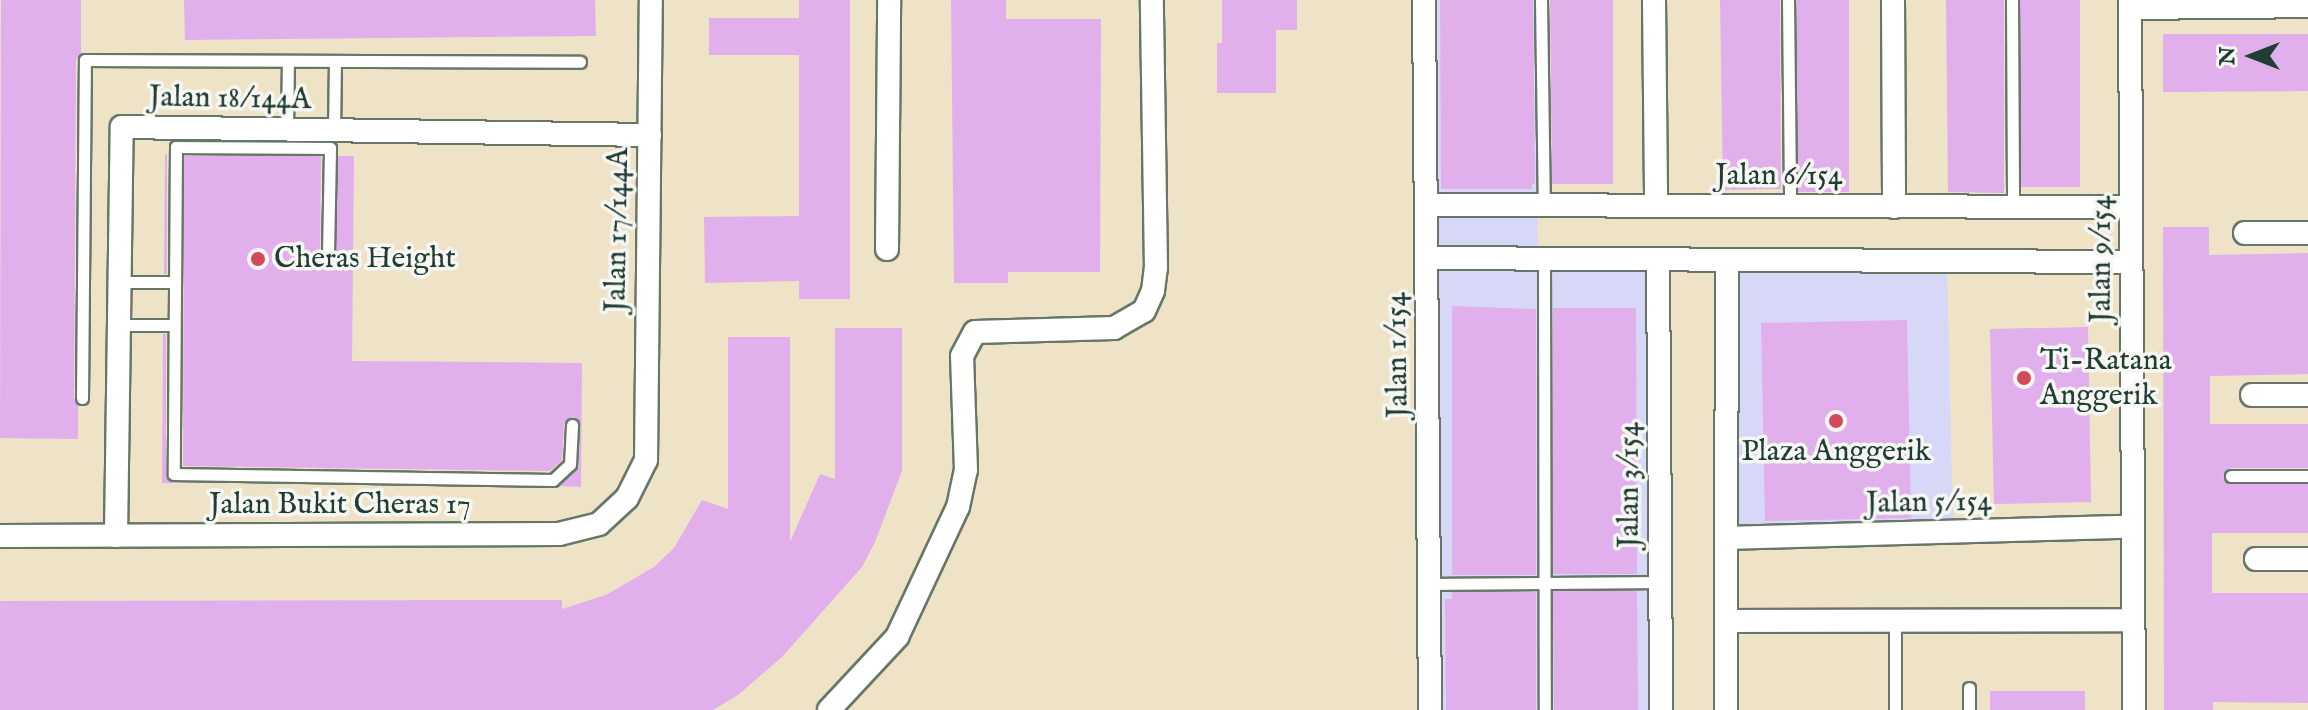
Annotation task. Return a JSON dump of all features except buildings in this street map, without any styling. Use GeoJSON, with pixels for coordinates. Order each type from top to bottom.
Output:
{"type":"FeatureCollection","features":[{"type":"Feature","properties":{"kind":"street","name":"Jalan 17/144A"},"geometry":{"type":"LineString","coordinates":[[646,460],[651,0]]}},
{"type":"Feature","properties":{"kind":"street"},"geometry":{"type":"LineString","coordinates":[[887,249],[889,0]]}},
{"type":"Feature","properties":{"kind":"street"},"geometry":{"type":"LineString","coordinates":[[829,710],[897,637],[958,507],[966,470],[962,356],[967,342],[975,332],[1114,328],[1144,311],[1153,291],[1156,268],[1152,0]]}},
{"type":"Feature","properties":{"kind":"street","name":"Jalan 1/154"},"geometry":{"type":"LineString","coordinates":[[1424,0],[1430,710]]}},
{"type":"Feature","properties":{"kind":"street"},"geometry":{"type":"LineString","coordinates":[[1654,0],[1656,206]]}},
{"type":"Feature","properties":{"kind":"street"},"geometry":{"type":"LineString","coordinates":[[1893,0],[1894,207]]}},
{"type":"Feature","properties":{"kind":"street"},"geometry":{"type":"LineString","coordinates":[[2130,4],[2308,6]]}},
{"type":"Feature","properties":{"kind":"street","name":"Jalan 9/154"},"geometry":{"type":"LineString","coordinates":[[2130,4],[2134,710]]}},
{"type":"Feature","properties":{"kind":"street","name":"Jalan 18/144A"},"geometry":{"type":"LineString","coordinates":[[116,536],[122,127],[650,135]]}},
{"type":"Feature","properties":{"kind":"street","name":"Jalan 6/154"},"geometry":{"type":"LineString","coordinates":[[1427,205],[2131,207]]}},
{"type":"Feature","properties":{"kind":"street"},"geometry":{"type":"LineString","coordinates":[[2245,233],[2308,233]]}},
{"type":"Feature","properties":{"kind":"street"},"geometry":{"type":"LineString","coordinates":[[1427,258],[2131,262]]}},
{"type":"Feature","properties":{"kind":"street","name":"Jalan 3/154"},"geometry":{"type":"LineString","coordinates":[[1658,259],[1661,710]]}},
{"type":"Feature","properties":{"kind":"street"},"geometry":{"type":"LineString","coordinates":[[1726,710],[1727,260]]}},
{"type":"Feature","properties":{"kind":"street"},"geometry":{"type":"LineString","coordinates":[[2252,395],[2308,395]]}},
{"type":"Feature","properties":{"kind":"street","name":"Jalan Bukit Cheras 17"},"geometry":{"type":"LineString","coordinates":[[0,536],[559,534],[599,524],[627,498],[646,460]]}},
{"type":"Feature","properties":{"kind":"street","name":"Jalan 5/154"},"geometry":{"type":"LineString","coordinates":[[1727,538],[2133,527]]}},
{"type":"Feature","properties":{"kind":"street"},"geometry":{"type":"LineString","coordinates":[[2256,559],[2308,559]]}},
{"type":"Feature","properties":{"kind":"street"},"geometry":{"type":"LineString","coordinates":[[1726,621],[2133,620]]}},
{"type":"Feature","properties":{"kind":"lane"},"geometry":{"type":"LineString","coordinates":[[1541,0],[1544,206]]}},
{"type":"Feature","properties":{"kind":"lane"},"geometry":{"type":"LineString","coordinates":[[1788,0],[1790,206]]}},
{"type":"Feature","properties":{"kind":"lane"},"geometry":{"type":"LineString","coordinates":[[2012,0],[2013,207]]}},
{"type":"Feature","properties":{"kind":"lane"},"geometry":{"type":"LineString","coordinates":[[82,398],[85,60],[580,62]]}},
{"type":"Feature","properties":{"kind":"lane"},"geometry":{"type":"LineString","coordinates":[[287,130],[288,62]]}},
{"type":"Feature","properties":{"kind":"lane"},"geometry":{"type":"LineString","coordinates":[[334,131],[335,62]]}},
{"type":"Feature","properties":{"kind":"lane"},"geometry":{"type":"LineString","coordinates":[[328,254],[330,148],[176,147],[174,474],[553,480],[570,464],[572,425]]}},
{"type":"Feature","properties":{"kind":"lane"},"geometry":{"type":"LineString","coordinates":[[1544,259],[1545,710]]}},
{"type":"Feature","properties":{"kind":"lane"},"geometry":{"type":"LineString","coordinates":[[120,282],[174,282]]}},
{"type":"Feature","properties":{"kind":"lane"},"geometry":{"type":"LineString","coordinates":[[119,325],[174,325]]}},
{"type":"Feature","properties":{"kind":"lane"},"geometry":{"type":"LineString","coordinates":[[2231,476],[2308,476]]}},
{"type":"Feature","properties":{"kind":"lane"},"geometry":{"type":"LineString","coordinates":[[1431,584],[1660,582]]}},
{"type":"Feature","properties":{"kind":"lane"},"geometry":{"type":"LineString","coordinates":[[1895,620],[1895,710]]}},
{"type":"Feature","properties":{"kind":"lane"},"geometry":{"type":"LineString","coordinates":[[1969,688],[1969,710]]}},
{"type":"Feature","properties":{"kind":"shaded area"},"geometry":{"type":"Polygon","coordinates":[[[1431,0],[1535,0],[1538,270],[1654,267],[1653,710],[1437,710],[1431,0]]]}},
{"type":"Feature","properties":{"kind":"shaded area"},"geometry":{"type":"Polygon","coordinates":[[[1736,269],[1947,269],[1953,523],[1736,527],[1736,269]]]}},
{"type":"Feature","properties":{"kind":"place","name":"Cheras Height"},"geometry":{"type":"Point","coordinates":[258,259]}},
{"type":"Feature","properties":{"kind":"place","name":"Ti-Ratana Anggerik"},"geometry":{"type":"Point","coordinates":[2024,378]}},
{"type":"Feature","properties":{"kind":"place","name":"Plaza Anggerik"},"geometry":{"type":"Point","coordinates":[1836,421]}}]}
